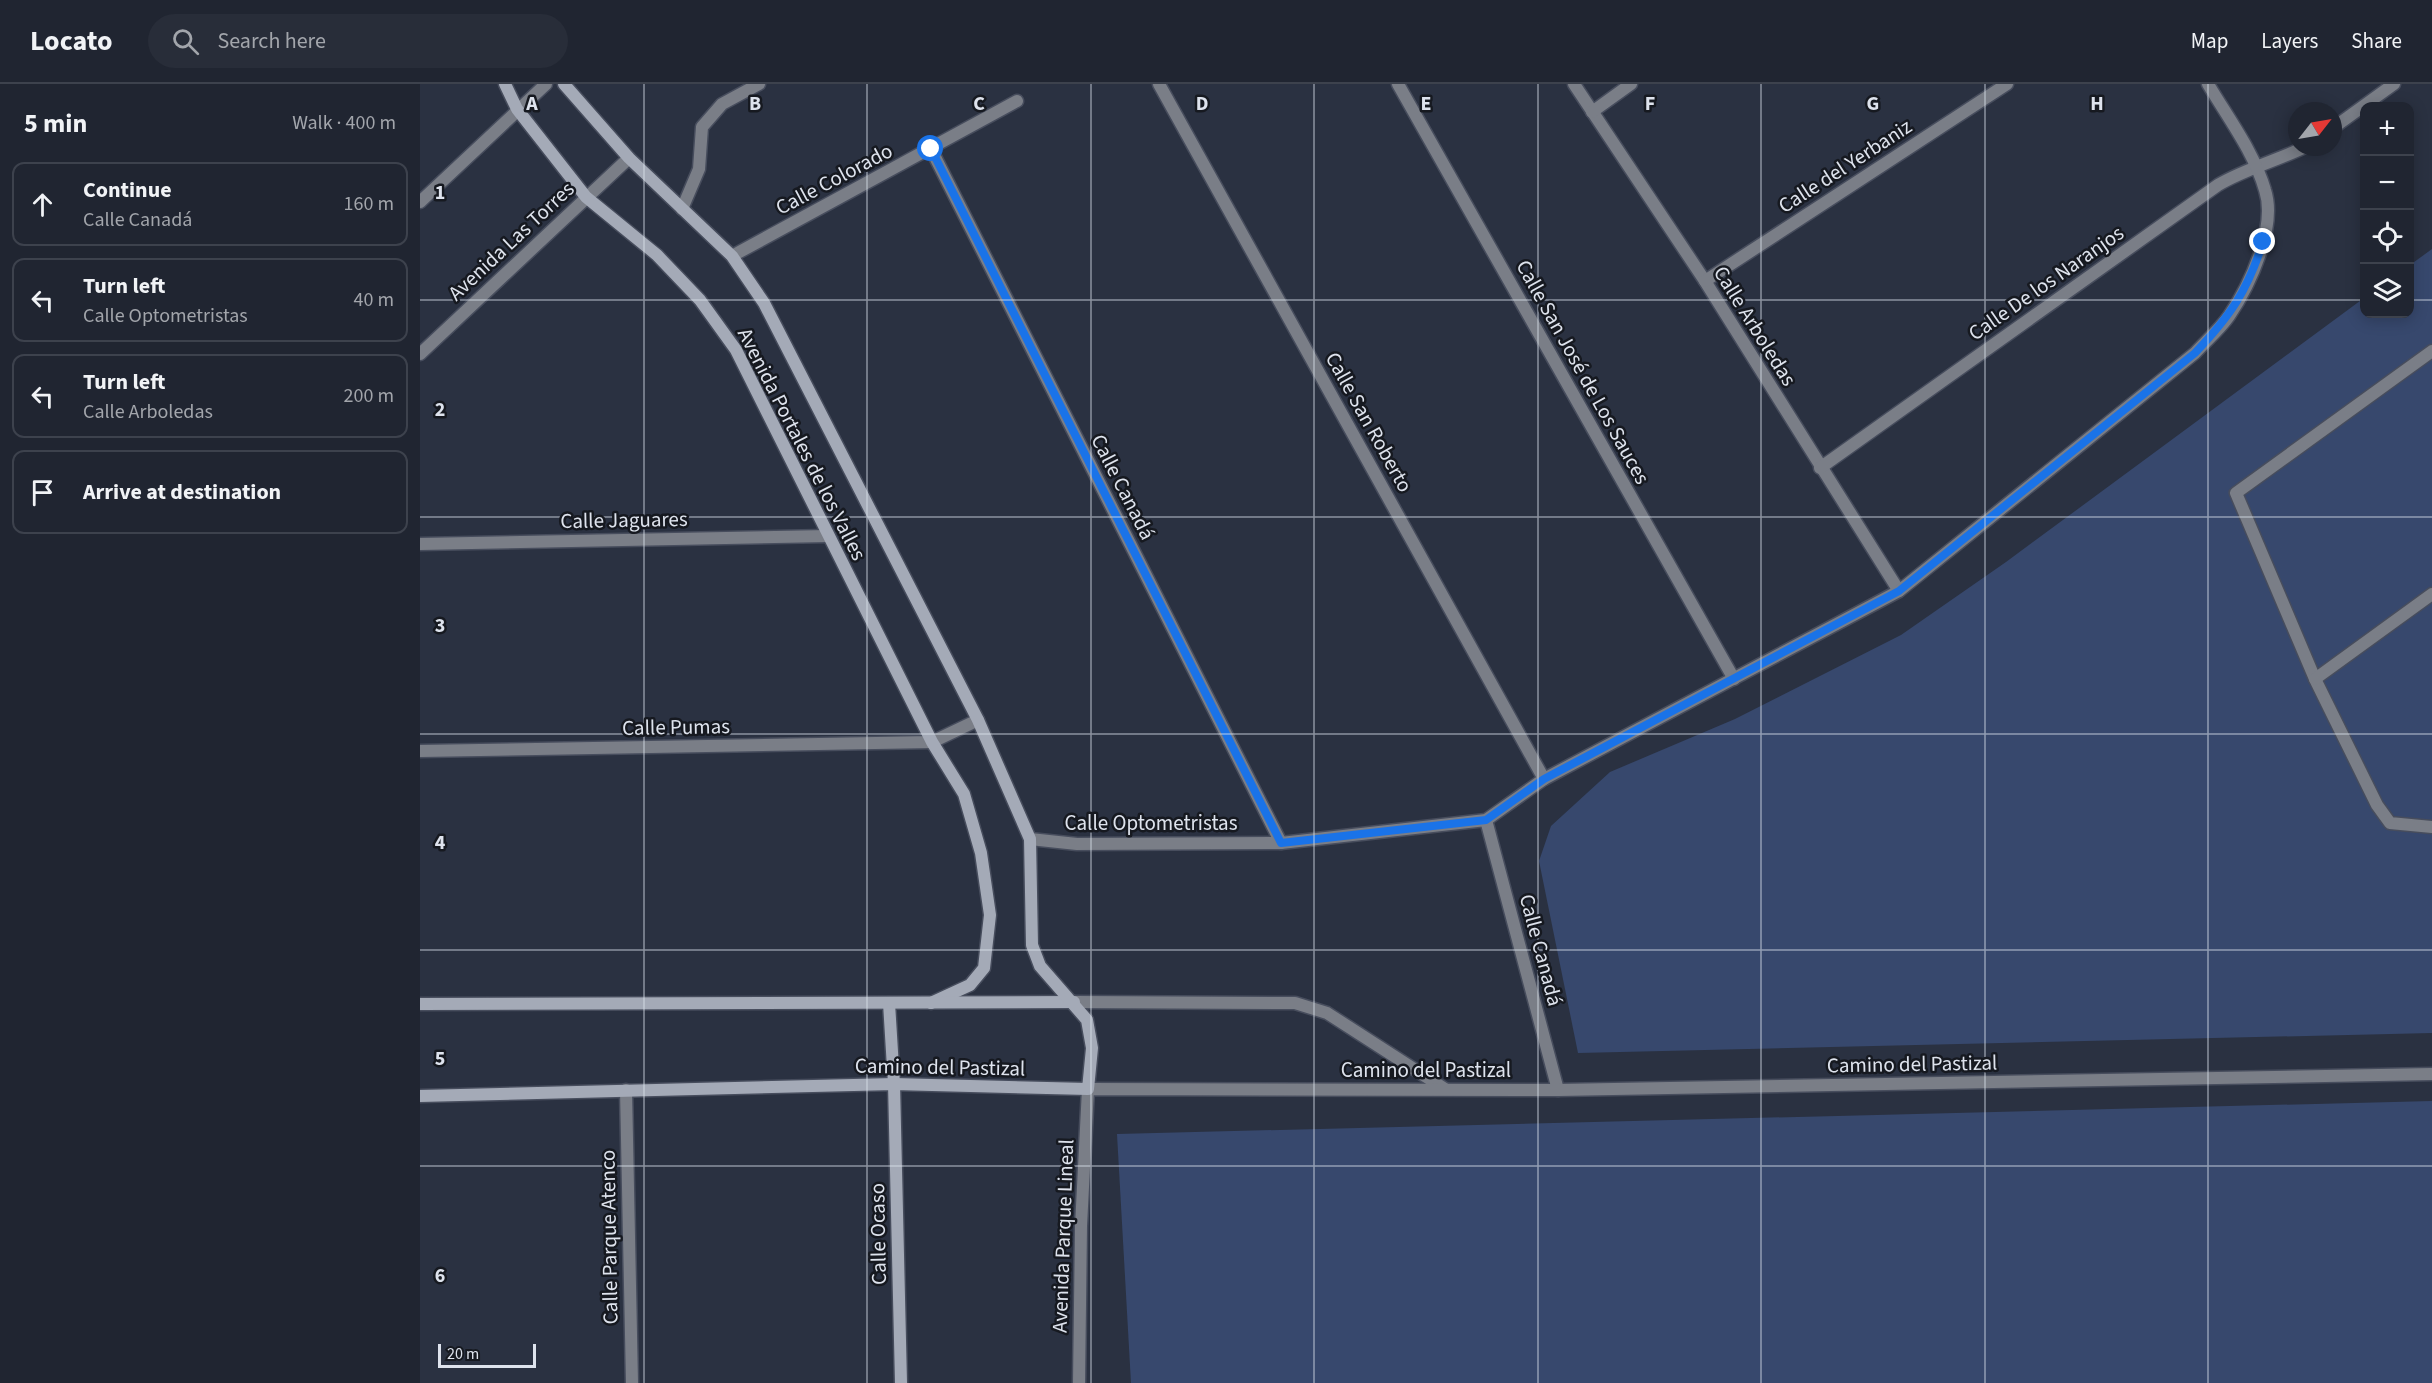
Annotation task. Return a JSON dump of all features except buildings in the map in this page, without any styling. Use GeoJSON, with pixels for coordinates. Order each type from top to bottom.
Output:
{"type":"FeatureCollection","features":[{"type":"Feature","properties":{"kind":"street","name":"Avenida Portales de los Valles"},"geometry":{"type":"LineString","coordinates":[[505,84],[517,109],[586,197],[657,255],[700,300],[736,350],[932,742],[964,794],[981,853],[990,915],[984,968],[970,985],[931,1003]]}},
{"type":"Feature","properties":{"kind":"street"},"geometry":{"type":"LineString","coordinates":[[420,202],[546,84]]}},
{"type":"Feature","properties":{"kind":"street","name":"Avenida Portales de los Valles"},"geometry":{"type":"LineString","coordinates":[[564,84],[629,158],[732,256],[764,303],[978,720],[1030,839]]}},
{"type":"Feature","properties":{"kind":"street"},"geometry":{"type":"LineString","coordinates":[[682,209],[699,169],[702,127],[722,104],[759,84]]}},
{"type":"Feature","properties":{"kind":"street","name":"Calle San Roberto"},"geometry":{"type":"LineString","coordinates":[[1159,84],[1544,779]]}},
{"type":"Feature","properties":{"kind":"street","name":"Calle San José de Los Sauces"},"geometry":{"type":"LineString","coordinates":[[1398,84],[1734,679]]}},
{"type":"Feature","properties":{"kind":"street","name":"Calle Arboledas"},"geometry":{"type":"LineString","coordinates":[[1574,84],[1705,281],[1899,591]]}},
{"type":"Feature","properties":{"kind":"street"},"geometry":{"type":"LineString","coordinates":[[1592,112],[1631,84]]}},
{"type":"Feature","properties":{"kind":"street","name":"Calle del Yerbaniz"},"geometry":{"type":"LineString","coordinates":[[1705,281],[2007,84]]}},
{"type":"Feature","properties":{"kind":"street"},"geometry":{"type":"LineString","coordinates":[[1486,820],[1544,779],[1899,591],[2195,353],[2229,317],[2254,270],[2263,242],[2267,217],[2266,192],[2257,167],[2208,84]]}},
{"type":"Feature","properties":{"kind":"street"},"geometry":{"type":"LineString","coordinates":[[2342,122],[2394,84]]}},
{"type":"Feature","properties":{"kind":"street","name":"Calle Colorado"},"geometry":{"type":"LineString","coordinates":[[732,256],[1017,101]]}},
{"type":"Feature","properties":{"kind":"street","name":"Calle Canadá"},"geometry":{"type":"LineString","coordinates":[[931,149],[1281,843]]}},
{"type":"Feature","properties":{"kind":"street","name":"Calle De los Naranjos"},"geometry":{"type":"LineString","coordinates":[[1820,468],[2218,185],[2257,167],[2288,156]]}},
{"type":"Feature","properties":{"kind":"street","name":"Avenida Las Torres"},"geometry":{"type":"LineString","coordinates":[[420,354],[629,158]]}},
{"type":"Feature","properties":{"kind":"street"},"geometry":{"type":"LineString","coordinates":[[2432,351],[2236,493],[2315,679],[2377,805],[2390,823],[2432,827]]}},
{"type":"Feature","properties":{"kind":"street","name":"Calle Jaguares"},"geometry":{"type":"LineString","coordinates":[[420,543],[828,536]]}},
{"type":"Feature","properties":{"kind":"street"},"geometry":{"type":"LineString","coordinates":[[2315,679],[2432,594]]}},
{"type":"Feature","properties":{"kind":"street"},"geometry":{"type":"LineString","coordinates":[[932,742],[978,720]]}},
{"type":"Feature","properties":{"kind":"street","name":"Calle Pumas"},"geometry":{"type":"LineString","coordinates":[[420,751],[932,742]]}},
{"type":"Feature","properties":{"kind":"street","name":"Calle Canadá"},"geometry":{"type":"LineString","coordinates":[[1486,820],[1558,1090]]}},
{"type":"Feature","properties":{"kind":"street","name":"Calle Optometristas"},"geometry":{"type":"LineString","coordinates":[[1030,839],[1077,844],[1281,843],[1486,820]]}},
{"type":"Feature","properties":{"kind":"street"},"geometry":{"type":"LineString","coordinates":[[1030,839],[1032,945],[1040,966],[1074,1002],[1087,1020],[1092,1048],[1088,1089]]}},
{"type":"Feature","properties":{"kind":"street","name":"Calle Ocaso"},"geometry":{"type":"LineString","coordinates":[[889,1003],[894,1084],[901,1383]]}},
{"type":"Feature","properties":{"kind":"street"},"geometry":{"type":"LineString","coordinates":[[424,1004],[1295,1003],[1327,1013],[1446,1090]]}},
{"type":"Feature","properties":{"kind":"street","name":"Camino del Pastizal"},"geometry":{"type":"LineString","coordinates":[[420,1096],[894,1084],[1088,1089],[1558,1090],[2432,1074]]}},
{"type":"Feature","properties":{"kind":"street","name":"Avenida Parque Lineal"},"geometry":{"type":"LineString","coordinates":[[1079,1383],[1081,1226],[1088,1089]]}},
{"type":"Feature","properties":{"kind":"street","name":"Calle Parque Atenco"},"geometry":{"type":"LineString","coordinates":[[626,1090],[632,1383]]}},
{"type":"Feature","properties":{"kind":"shaded area"},"geometry":{"type":"Polygon","coordinates":[[[2432,249],[2432,1033],[1578,1053],[1539,861],[1551,826],[1610,772],[1735,719],[1901,635],[2006,562],[2360,301],[2360,318],[2414,318],[2414,262],[2432,249]]]}},
{"type":"Feature","properties":{"kind":"shaded area"},"geometry":{"type":"Polygon","coordinates":[[[2432,1101],[2432,1383],[1131,1383],[1117,1134],[2432,1101]]]}},
{"type":"Feature","properties":{"kind":"route"},"geometry":{"type":"LineString","coordinates":[[931,149],[1281,843],[1486,820],[1544,779],[1899,591],[2195,353],[2229,317],[2254,270],[2263,242]]}}]}
